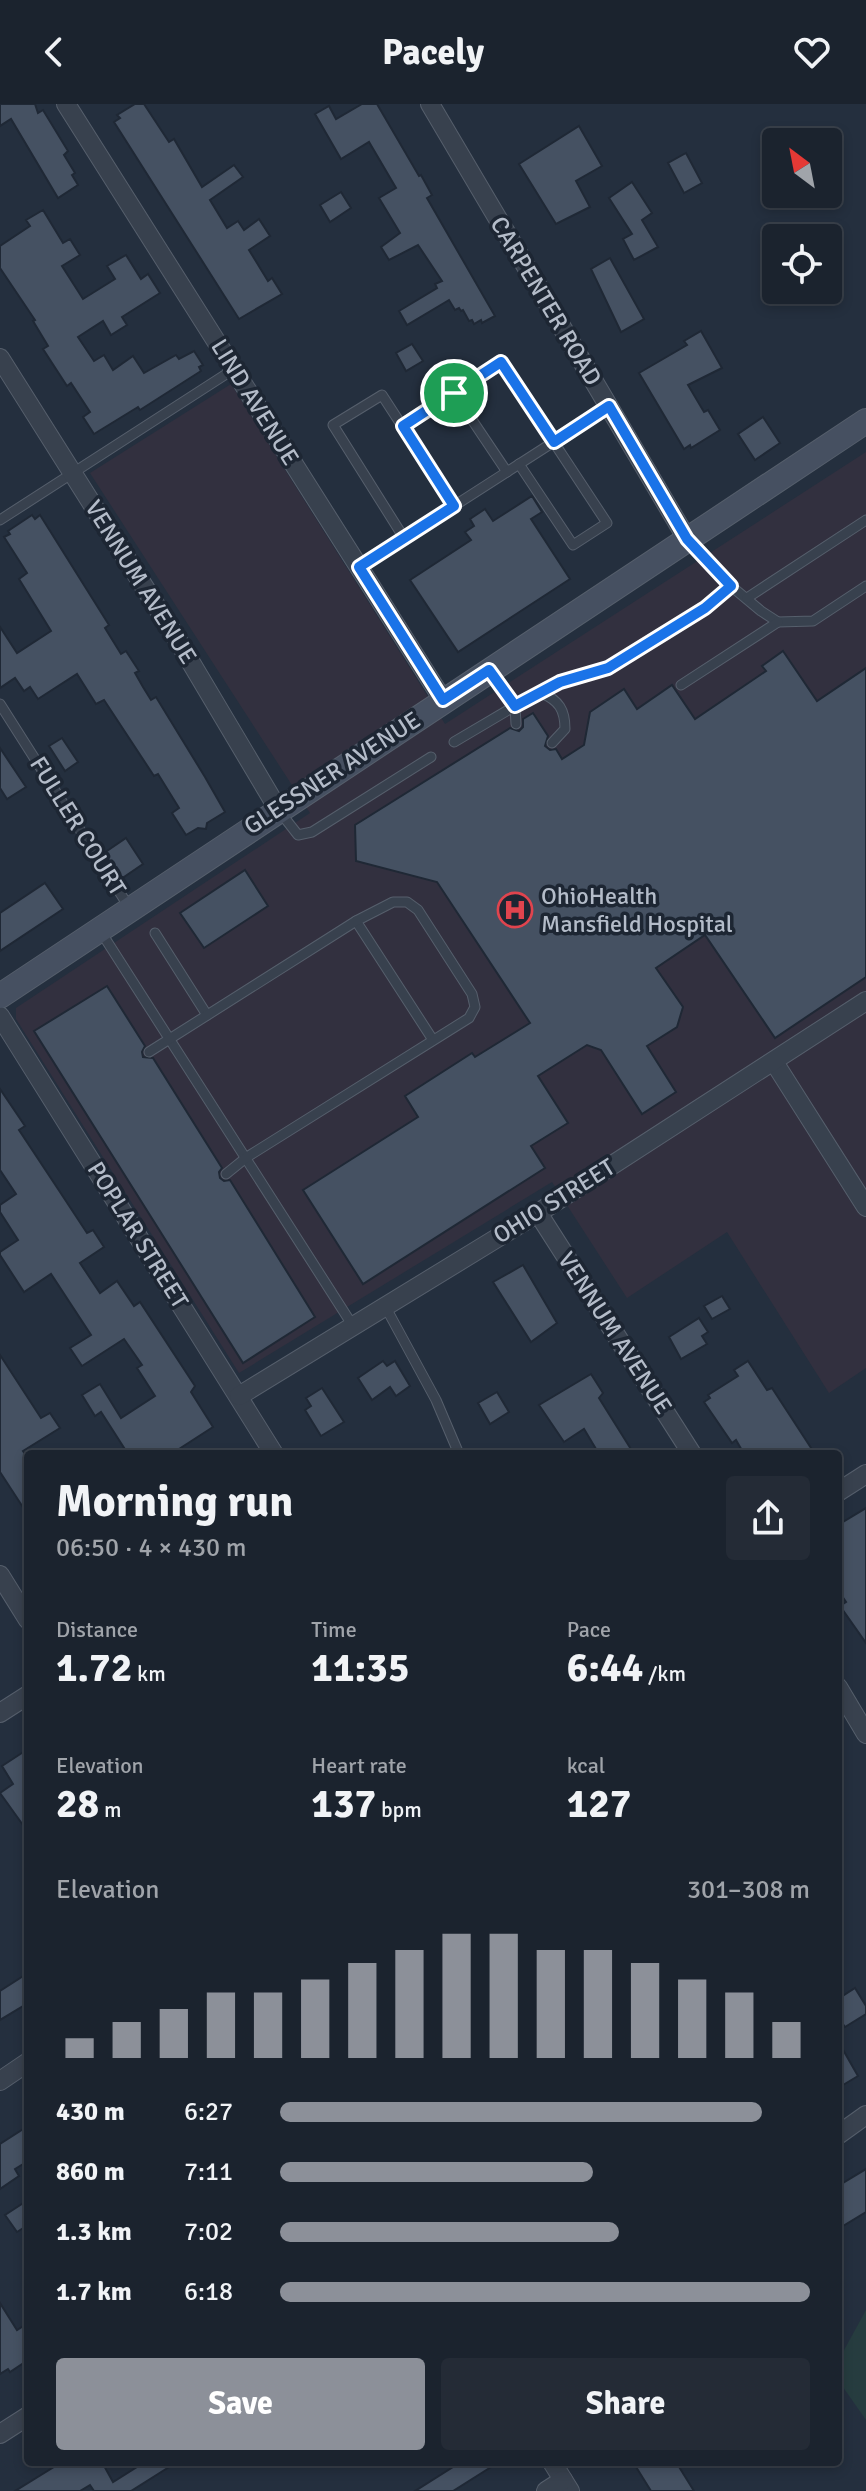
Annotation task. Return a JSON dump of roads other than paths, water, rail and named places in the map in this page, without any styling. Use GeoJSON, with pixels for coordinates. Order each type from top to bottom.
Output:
{"type":"FeatureCollection","features":[{"type":"Feature","properties":{"kind":"street","name":"LIND AVENUE"},"geometry":{"type":"LineString","coordinates":[[66,104],[443,700]]}},
{"type":"Feature","properties":{"kind":"street","name":"CARPENTER ROAD"},"geometry":{"type":"LineString","coordinates":[[430,104],[687,539]]}},
{"type":"Feature","properties":{"kind":"street","name":"VENNUM AVENUE"},"geometry":{"type":"LineString","coordinates":[[0,358],[174,634],[278,809]]}},
{"type":"Feature","properties":{"kind":"street","name":"GLESSNER AVENUE"},"geometry":{"type":"LineString","coordinates":[[0,996],[866,421]]}},
{"type":"Feature","properties":{"kind":"street","name":"OHIO STREET"},"geometry":{"type":"LineString","coordinates":[[239,1396],[538,1213],[866,1001]]}},
{"type":"Feature","properties":{"kind":"street","name":"POPLAR STREET"},"geometry":{"type":"LineString","coordinates":[[0,1016],[272,1450]]}},
{"type":"Feature","properties":{"kind":"street"},"geometry":{"type":"LineString","coordinates":[[774,1062],[866,1207]]}},
{"type":"Feature","properties":{"kind":"street","name":"VENNUM AVENUE"},"geometry":{"type":"LineString","coordinates":[[538,1213],[689,1450]]}},
{"type":"Feature","properties":{"kind":"street"},"geometry":{"type":"LineString","coordinates":[[842,1489],[866,1474]]}},
{"type":"Feature","properties":{"kind":"street"},"geometry":{"type":"LineString","coordinates":[[0,1575],[24,1614]]}},
{"type":"Feature","properties":{"kind":"street"},"geometry":{"type":"LineString","coordinates":[[842,1694],[866,1734]]}},
{"type":"Feature","properties":{"kind":"street"},"geometry":{"type":"LineString","coordinates":[[0,1713],[24,1698]]}},
{"type":"Feature","properties":{"kind":"street"},"geometry":{"type":"LineString","coordinates":[[0,2081],[24,2065]]}},
{"type":"Feature","properties":{"kind":"street"},"geometry":{"type":"LineString","coordinates":[[842,2132],[866,2115]]}},
{"type":"Feature","properties":{"kind":"street"},"geometry":{"type":"LineString","coordinates":[[0,2434],[24,2419]]}},
{"type":"Feature","properties":{"kind":"street"},"geometry":{"type":"LineString","coordinates":[[546,2491],[567,2485],[555,2466]]}},
{"type":"Feature","properties":{"kind":"lane"},"geometry":{"type":"LineString","coordinates":[[403,426],[501,362],[607,523],[573,545],[519,464]]}},
{"type":"Feature","properties":{"kind":"lane"},"geometry":{"type":"LineString","coordinates":[[0,520],[234,369]]}},
{"type":"Feature","properties":{"kind":"lane"},"geometry":{"type":"LineString","coordinates":[[454,393],[507,472]]}},
{"type":"Feature","properties":{"kind":"lane"},"geometry":{"type":"LineString","coordinates":[[404,538],[333,425],[382,395],[454,506]]}},
{"type":"Feature","properties":{"kind":"lane"},"geometry":{"type":"LineString","coordinates":[[359,567],[609,406]]}},
{"type":"Feature","properties":{"kind":"lane"},"geometry":{"type":"LineString","coordinates":[[747,598],[866,520]]}},
{"type":"Feature","properties":{"kind":"lane"},"geometry":{"type":"LineString","coordinates":[[687,539],[731,586],[778,622]]}},
{"type":"Feature","properties":{"kind":"lane"},"geometry":{"type":"LineString","coordinates":[[454,742],[572,677],[608,668],[705,608],[731,586]]}},
{"type":"Feature","properties":{"kind":"lane"},"geometry":{"type":"LineString","coordinates":[[681,685],[778,622],[813,621],[866,586]]}},
{"type":"Feature","properties":{"kind":"lane"},"geometry":{"type":"LineString","coordinates":[[489,670],[515,706],[516,724]]}},
{"type":"Feature","properties":{"kind":"lane"},"geometry":{"type":"LineString","coordinates":[[541,693],[562,707],[565,716],[565,729],[552,743]]}},
{"type":"Feature","properties":{"kind":"lane","name":"FULLER COURT"},"geometry":{"type":"LineString","coordinates":[[0,704],[130,908]]}},
{"type":"Feature","properties":{"kind":"lane"},"geometry":{"type":"LineString","coordinates":[[278,809],[298,835],[312,832],[431,757]]}},
{"type":"Feature","properties":{"kind":"lane"},"geometry":{"type":"LineString","coordinates":[[149,1052],[356,921],[393,902],[407,902],[418,910],[465,982],[475,1007],[469,1018],[247,1157],[226,1174]]}},
{"type":"Feature","properties":{"kind":"lane"},"geometry":{"type":"LineString","coordinates":[[356,921],[433,1040]]}},
{"type":"Feature","properties":{"kind":"lane"},"geometry":{"type":"LineString","coordinates":[[99,929],[353,1326]]}},
{"type":"Feature","properties":{"kind":"lane"},"geometry":{"type":"LineString","coordinates":[[155,933],[207,1015]]}},
{"type":"Feature","properties":{"kind":"lane"},"geometry":{"type":"LineString","coordinates":[[385,1306],[436,1400],[457,1450]]}},
{"type":"Feature","properties":{"kind":"place","name":"OhioHealth Mansfield Hospital"},"geometry":{"type":"Point","coordinates":[515,910]}}]}
